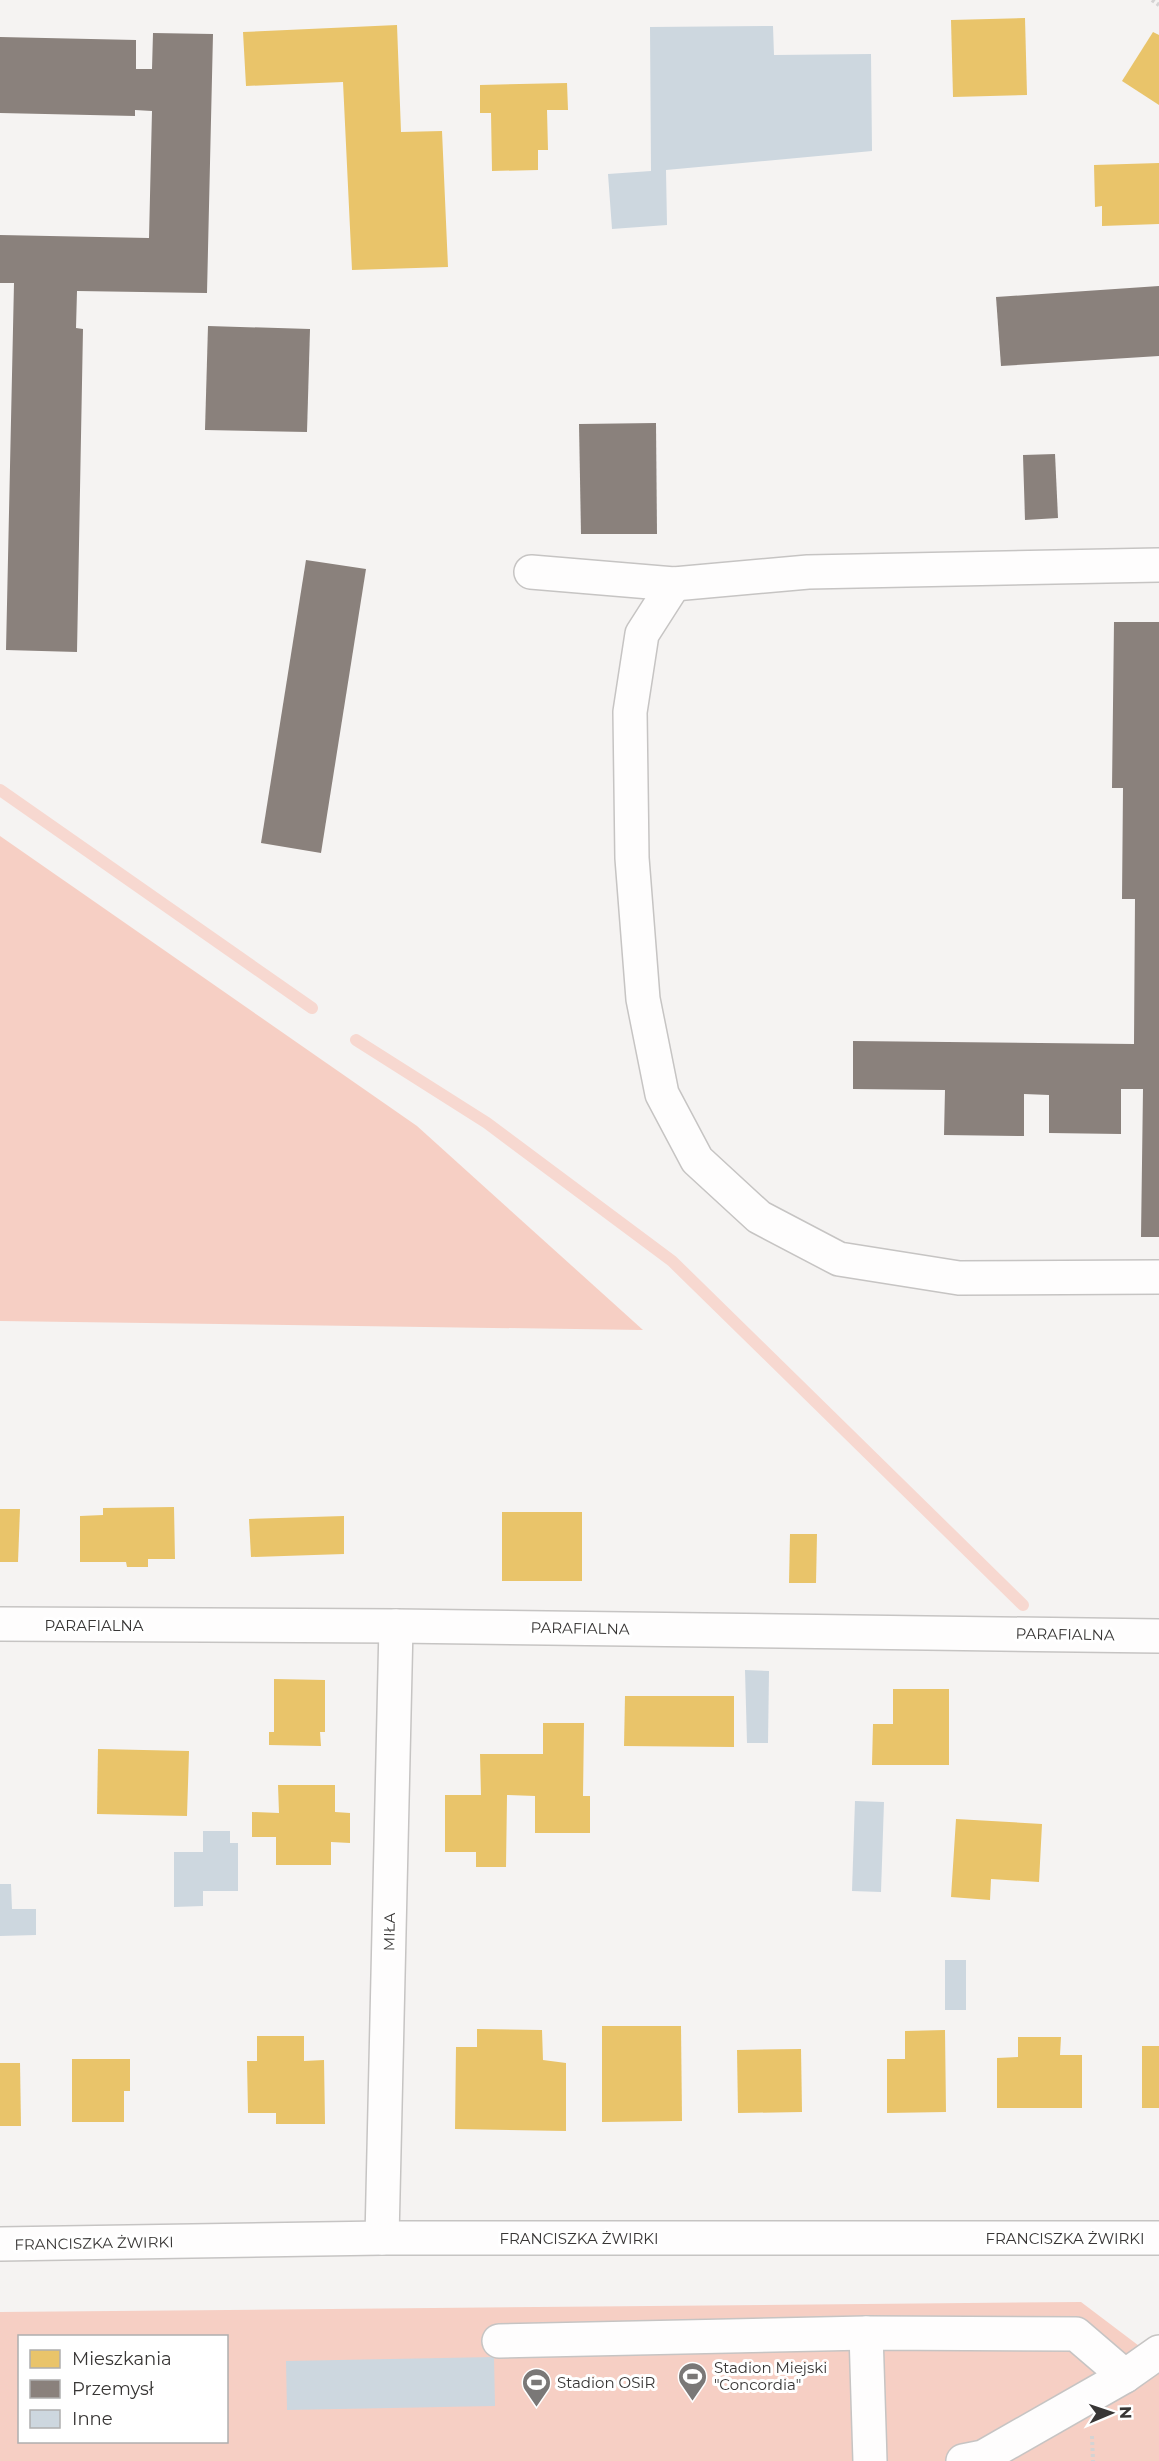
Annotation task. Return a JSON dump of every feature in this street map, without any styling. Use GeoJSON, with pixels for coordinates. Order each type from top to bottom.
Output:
{"type":"FeatureCollection","features":[{"type":"Feature","properties":{"kind":"street"},"geometry":{"type":"LineString","coordinates":[[531,572],[674,584],[808,572],[1159,565]]}},
{"type":"Feature","properties":{"kind":"street"},"geometry":{"type":"LineString","coordinates":[[674,584],[642,634],[630,712],[632,858],[643,999],[662,1094],[697,1160],[759,1217],[839,1259],[959,1278],[1159,1277]]}},
{"type":"Feature","properties":{"kind":"street","name":"PARAFIALNA"},"geometry":{"type":"LineString","coordinates":[[0,1624],[396,1626],[1159,1636]]}},
{"type":"Feature","properties":{"kind":"street","name":"MIŁA"},"geometry":{"type":"LineString","coordinates":[[382,2238],[396,1626]]}},
{"type":"Feature","properties":{"kind":"street","name":"FRANCISZKA ŻWIRKI"},"geometry":{"type":"LineString","coordinates":[[0,2244],[382,2238],[1159,2238]]}},
{"type":"Feature","properties":{"kind":"street"},"geometry":{"type":"LineString","coordinates":[[866,2333],[870,2461]]}},
{"type":"Feature","properties":{"kind":"street"},"geometry":{"type":"LineString","coordinates":[[499,2341],[866,2333],[1076,2334],[1125,2376]]}},
{"type":"Feature","properties":{"kind":"street"},"geometry":{"type":"LineString","coordinates":[[963,2461],[982,2457],[1125,2376],[1159,2352]]}},
{"type":"Feature","properties":{"kind":"path"},"geometry":{"type":"LineString","coordinates":[[1152,0],[1159,4]]}},
{"type":"Feature","properties":{"kind":"shaded area"},"geometry":{"type":"Polygon","coordinates":[[[0,836],[417,1126],[643,1330],[0,1321],[0,836]]]}},
{"type":"Feature","properties":{"kind":"shaded area","name":"Stadion Miejski \"Concordia\""},"geometry":{"type":"Polygon","coordinates":[[[1081,2302],[1159,2361],[1159,2461],[0,2461],[0,2312],[1081,2302]]]}},
{"type":"Feature","properties":{"kind":"building: Mieszkania"},"geometry":{"type":"Polygon","coordinates":[[[1025,18],[1027,95],[953,97],[951,20],[1025,18]]]}},
{"type":"Feature","properties":{"kind":"building: Mieszkania"},"geometry":{"type":"Polygon","coordinates":[[[397,25],[401,132],[442,131],[448,267],[352,270],[343,82],[246,86],[243,32],[397,25]]]}},
{"type":"Feature","properties":{"kind":"building: Mieszkania"},"geometry":{"type":"Polygon","coordinates":[[[1153,32],[1159,35],[1159,105],[1122,81],[1153,32]]]}},
{"type":"Feature","properties":{"kind":"building: Mieszkania"},"geometry":{"type":"Polygon","coordinates":[[[567,83],[568,110],[547,110],[548,150],[538,150],[538,170],[492,171],[491,113],[480,113],[480,85],[567,83]]]}},
{"type":"Feature","properties":{"kind":"building: Mieszkania"},"geometry":{"type":"Polygon","coordinates":[[[1159,163],[1159,224],[1102,226],[1102,206],[1095,207],[1094,165],[1159,163]]]}},
{"type":"Feature","properties":{"kind":"building: Mieszkania"},"geometry":{"type":"Polygon","coordinates":[[[174,1507],[175,1559],[148,1559],[148,1567],[127,1567],[126,1562],[80,1562],[80,1516],[103,1515],[103,1508],[174,1507]]]}},
{"type":"Feature","properties":{"kind":"building: Mieszkania"},"geometry":{"type":"Polygon","coordinates":[[[0,1509],[20,1509],[18,1562],[0,1562],[0,1509]]]}},
{"type":"Feature","properties":{"kind":"building: Mieszkania"},"geometry":{"type":"Polygon","coordinates":[[[502,1512],[582,1512],[582,1581],[502,1581],[502,1512]]]}},
{"type":"Feature","properties":{"kind":"building: Mieszkania"},"geometry":{"type":"Polygon","coordinates":[[[344,1516],[344,1554],[251,1557],[249,1519],[344,1516]]]}},
{"type":"Feature","properties":{"kind":"building: Mieszkania"},"geometry":{"type":"Polygon","coordinates":[[[790,1534],[817,1534],[816,1583],[789,1583],[790,1534]]]}},
{"type":"Feature","properties":{"kind":"building: Mieszkania"},"geometry":{"type":"Polygon","coordinates":[[[274,1679],[325,1680],[325,1732],[320,1732],[321,1746],[269,1745],[269,1732],[274,1732],[274,1679]]]}},
{"type":"Feature","properties":{"kind":"building: Mieszkania"},"geometry":{"type":"Polygon","coordinates":[[[893,1689],[949,1689],[949,1765],[872,1765],[873,1724],[893,1724],[893,1689]]]}},
{"type":"Feature","properties":{"kind":"building: Mieszkania"},"geometry":{"type":"Polygon","coordinates":[[[625,1696],[734,1696],[734,1747],[624,1746],[625,1696]]]}},
{"type":"Feature","properties":{"kind":"building: Mieszkania"},"geometry":{"type":"Polygon","coordinates":[[[543,1723],[584,1723],[583,1796],[590,1796],[590,1833],[535,1833],[535,1796],[507,1795],[506,1867],[476,1867],[476,1852],[445,1852],[445,1795],[481,1795],[480,1754],[543,1754],[543,1723]]]}},
{"type":"Feature","properties":{"kind":"building: Mieszkania"},"geometry":{"type":"Polygon","coordinates":[[[98,1749],[189,1751],[187,1816],[97,1814],[98,1749]]]}},
{"type":"Feature","properties":{"kind":"building: Mieszkania"},"geometry":{"type":"Polygon","coordinates":[[[278,1785],[335,1785],[335,1812],[350,1813],[350,1843],[331,1842],[331,1865],[276,1865],[276,1837],[252,1837],[252,1812],[279,1813],[278,1785]]]}},
{"type":"Feature","properties":{"kind":"building: Mieszkania"},"geometry":{"type":"Polygon","coordinates":[[[956,1819],[1042,1824],[1039,1882],[991,1879],[990,1900],[951,1897],[956,1819]]]}},
{"type":"Feature","properties":{"kind":"building: Mieszkania"},"geometry":{"type":"Polygon","coordinates":[[[602,2026],[681,2026],[682,2121],[602,2122],[602,2026]]]}},
{"type":"Feature","properties":{"kind":"building: Mieszkania"},"geometry":{"type":"Polygon","coordinates":[[[477,2029],[542,2030],[543,2060],[566,2063],[566,2131],[455,2129],[456,2047],[477,2047],[477,2029]]]}},
{"type":"Feature","properties":{"kind":"building: Mieszkania"},"geometry":{"type":"Polygon","coordinates":[[[945,2030],[946,2112],[887,2113],[887,2059],[905,2059],[905,2031],[945,2030]]]}},
{"type":"Feature","properties":{"kind":"building: Mieszkania"},"geometry":{"type":"Polygon","coordinates":[[[257,2036],[304,2036],[304,2061],[324,2060],[325,2124],[276,2124],[276,2113],[248,2113],[247,2061],[257,2061],[257,2036]]]}},
{"type":"Feature","properties":{"kind":"building: Mieszkania"},"geometry":{"type":"Polygon","coordinates":[[[1018,2037],[1061,2037],[1060,2055],[1082,2055],[1082,2108],[997,2108],[997,2058],[1018,2057],[1018,2037]]]}},
{"type":"Feature","properties":{"kind":"building: Mieszkania"},"geometry":{"type":"Polygon","coordinates":[[[1142,2046],[1159,2046],[1159,2108],[1142,2108],[1142,2046]]]}},
{"type":"Feature","properties":{"kind":"building: Mieszkania"},"geometry":{"type":"Polygon","coordinates":[[[801,2049],[802,2112],[738,2113],[737,2050],[801,2049]]]}},
{"type":"Feature","properties":{"kind":"building: Mieszkania"},"geometry":{"type":"Polygon","coordinates":[[[72,2059],[130,2059],[130,2091],[124,2091],[124,2122],[72,2122],[72,2059]]]}},
{"type":"Feature","properties":{"kind":"building: Mieszkania"},"geometry":{"type":"Polygon","coordinates":[[[0,2063],[20,2063],[21,2126],[0,2126],[0,2063]]]}},
{"type":"Feature","properties":{"kind":"building: Przemysł"},"geometry":{"type":"Polygon","coordinates":[[[153,33],[213,34],[207,293],[77,291],[76,328],[83,329],[77,652],[6,650],[14,283],[0,283],[0,235],[149,238],[152,111],[135,110],[135,116],[0,113],[0,37],[136,40],[136,69],[152,69],[153,33]]]}},
{"type":"Feature","properties":{"kind":"building: Przemysł"},"geometry":{"type":"Polygon","coordinates":[[[1159,286],[1159,356],[1001,366],[996,297],[1159,286]]]}},
{"type":"Feature","properties":{"kind":"building: Przemysł"},"geometry":{"type":"Polygon","coordinates":[[[208,326],[310,329],[307,432],[205,430],[208,326]]]}},
{"type":"Feature","properties":{"kind":"building: Przemysł"},"geometry":{"type":"Polygon","coordinates":[[[656,423],[657,534],[581,534],[579,424],[656,423]]]}},
{"type":"Feature","properties":{"kind":"building: Przemysł"},"geometry":{"type":"Polygon","coordinates":[[[1055,454],[1058,518],[1025,520],[1023,455],[1055,454]]]}},
{"type":"Feature","properties":{"kind":"building: Przemysł"},"geometry":{"type":"Polygon","coordinates":[[[306,560],[366,569],[321,853],[261,843],[306,560]]]}},
{"type":"Feature","properties":{"kind":"building: Przemysł"},"geometry":{"type":"Polygon","coordinates":[[[1114,622],[1159,622],[1159,1237],[1141,1237],[1143,1089],[1121,1089],[1121,1134],[1049,1133],[1049,1095],[1024,1094],[1024,1136],[944,1135],[945,1090],[853,1089],[853,1041],[1134,1044],[1135,899],[1122,899],[1123,788],[1112,788],[1114,622]]]}},
{"type":"Feature","properties":{"kind":"building: Inne"},"geometry":{"type":"Polygon","coordinates":[[[773,26],[774,55],[871,54],[872,151],[666,170],[667,225],[612,229],[608,174],[651,171],[650,27],[773,26]]]}},
{"type":"Feature","properties":{"kind":"building: Inne"},"geometry":{"type":"Polygon","coordinates":[[[745,1670],[769,1671],[768,1743],[747,1743],[745,1670]]]}},
{"type":"Feature","properties":{"kind":"building: Inne"},"geometry":{"type":"Polygon","coordinates":[[[855,1801],[884,1802],[881,1892],[852,1891],[855,1801]]]}},
{"type":"Feature","properties":{"kind":"building: Inne"},"geometry":{"type":"Polygon","coordinates":[[[203,1831],[230,1831],[230,1843],[238,1843],[238,1891],[203,1891],[203,1906],[174,1907],[174,1852],[203,1852],[203,1831]]]}},
{"type":"Feature","properties":{"kind":"building: Inne"},"geometry":{"type":"Polygon","coordinates":[[[0,1884],[11,1884],[12,1909],[36,1909],[36,1935],[0,1936],[0,1884]]]}},
{"type":"Feature","properties":{"kind":"building: Inne"},"geometry":{"type":"Polygon","coordinates":[[[945,1960],[966,1960],[966,2010],[945,2010],[945,1960]]]}},
{"type":"Feature","properties":{"kind":"building: Inne"},"geometry":{"type":"Polygon","coordinates":[[[494,2357],[495,2406],[287,2410],[286,2361],[494,2357]]]}},
{"type":"Feature","properties":{"kind":"waterway"},"geometry":{"type":"LineString","coordinates":[[0,790],[312,1008]]}},
{"type":"Feature","properties":{"kind":"waterway"},"geometry":{"type":"LineString","coordinates":[[356,1040],[487,1123],[672,1261],[1023,1605]]}},
{"type":"Feature","properties":{"kind":"place","name":"Stadion Miejski \"Concordia\""},"geometry":{"type":"Point","coordinates":[693,2402]}},
{"type":"Feature","properties":{"kind":"place","name":"Stadion OSiR"},"geometry":{"type":"Point","coordinates":[536,2408]}}]}
